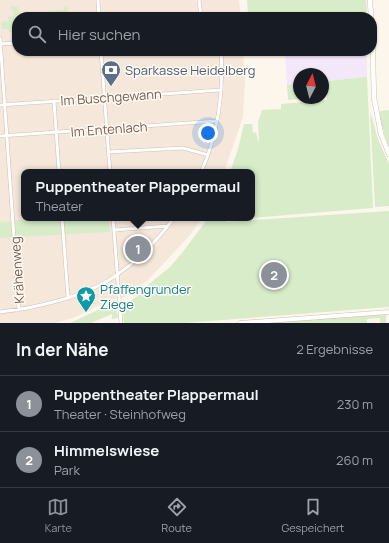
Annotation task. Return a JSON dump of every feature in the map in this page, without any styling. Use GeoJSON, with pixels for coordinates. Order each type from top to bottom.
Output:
{"type":"FeatureCollection","features":[{"type":"Feature","properties":{"kind":"main road"},"geometry":{"type":"LineString","coordinates":[[370,0],[371,12]]}},
{"type":"Feature","properties":{"kind":"main road"},"geometry":{"type":"LineString","coordinates":[[373,56],[374,98],[381,134],[389,154]]}},
{"type":"Feature","properties":{"kind":"street"},"geometry":{"type":"LineString","coordinates":[[98,0],[99,12]]}},
{"type":"Feature","properties":{"kind":"street"},"geometry":{"type":"LineString","coordinates":[[200,0],[201,12]]}},
{"type":"Feature","properties":{"kind":"street","name":"Krähenweg"},"geometry":{"type":"LineString","coordinates":[[0,38],[2,105],[7,136],[20,310]]}},
{"type":"Feature","properties":{"kind":"street"},"geometry":{"type":"LineString","coordinates":[[0,44],[12,43]]}},
{"type":"Feature","properties":{"kind":"street"},"geometry":{"type":"LineString","coordinates":[[101,56],[110,169]]}},
{"type":"Feature","properties":{"kind":"street"},"geometry":{"type":"LineString","coordinates":[[202,169],[208,155],[217,121],[221,90],[222,56]]}},
{"type":"Feature","properties":{"kind":"street","name":"Im Buschgewann"},"geometry":{"type":"LineString","coordinates":[[2,105],[221,90]]}},
{"type":"Feature","properties":{"kind":"street"},"geometry":{"type":"LineString","coordinates":[[54,101],[59,169]]}},
{"type":"Feature","properties":{"kind":"street","name":"Im Entenlach"},"geometry":{"type":"LineString","coordinates":[[0,136],[217,121]]}},
{"type":"Feature","properties":{"kind":"street"},"geometry":{"type":"LineString","coordinates":[[108,152],[183,148],[208,155]]}},
{"type":"Feature","properties":{"kind":"street"},"geometry":{"type":"LineString","coordinates":[[62,221],[68,297]]}},
{"type":"Feature","properties":{"kind":"street"},"geometry":{"type":"LineString","coordinates":[[113,221],[121,323]]}},
{"type":"Feature","properties":{"kind":"street"},"geometry":{"type":"LineString","coordinates":[[0,312],[20,310],[68,297],[118,274],[152,244],[172,221]]}},
{"type":"Feature","properties":{"kind":"street"},"geometry":{"type":"LineString","coordinates":[[114,230],[168,226]]}},
{"type":"Feature","properties":{"kind":"street"},"geometry":{"type":"LineString","coordinates":[[240,323],[389,312]]}},
{"type":"Feature","properties":{"kind":"shaded area"},"geometry":{"type":"Polygon","coordinates":[[[0,0],[239,0],[240,12],[12,12],[12,56],[243,56],[245,81],[243,117],[225,169],[21,169],[21,221],[200,221],[190,235],[148,280],[124,297],[109,300],[73,318],[55,323],[0,323],[0,0]]]}},
{"type":"Feature","properties":{"kind":"shaded area"},"geometry":{"type":"Polygon","coordinates":[[[285,56],[367,56],[367,77],[329,81],[329,68],[293,68],[293,84],[287,85],[285,56]]]}},
{"type":"Feature","properties":{"kind":"green space"},"geometry":{"type":"Polygon","coordinates":[[[247,0],[366,0],[367,12],[248,12],[247,0]]]}},
{"type":"Feature","properties":{"kind":"green space"},"geometry":{"type":"Polygon","coordinates":[[[10,6],[18,7],[19,12],[13,12],[13,9],[10,9],[10,6]]]}},
{"type":"Feature","properties":{"kind":"green space"},"geometry":{"type":"Polygon","coordinates":[[[67,6],[68,12],[48,12],[64,10],[64,7],[67,6]]]}},
{"type":"Feature","properties":{"kind":"green space"},"geometry":{"type":"Polygon","coordinates":[[[12,16],[12,32],[9,32],[8,29],[2,29],[1,22],[8,21],[8,17],[12,16]]]}},
{"type":"Feature","properties":{"kind":"green space"},"geometry":{"type":"Polygon","coordinates":[[[367,77],[373,208],[255,218],[255,169],[231,169],[244,124],[252,124],[253,133],[256,132],[259,145],[258,122],[262,110],[281,109],[281,104],[329,104],[329,81],[367,77]]]}},
{"type":"Feature","properties":{"kind":"green space"},"geometry":{"type":"Polygon","coordinates":[[[293,84],[293,100],[288,100],[287,85],[293,84]]]}},
{"type":"Feature","properties":{"kind":"green space"},"geometry":{"type":"Polygon","coordinates":[[[389,110],[389,149],[378,113],[389,110]]]}},
{"type":"Feature","properties":{"kind":"green space"},"geometry":{"type":"Polygon","coordinates":[[[370,111],[378,139],[389,164],[389,206],[375,207],[370,111]]]}},
{"type":"Feature","properties":{"kind":"green space"},"geometry":{"type":"Polygon","coordinates":[[[389,211],[389,307],[184,323],[124,323],[122,306],[146,291],[149,284],[170,267],[206,221],[226,222],[389,211]]]}},
{"type":"Feature","properties":{"kind":"green space"},"geometry":{"type":"Polygon","coordinates":[[[21,220],[21,221],[109,221],[110,232],[0,238],[0,222],[21,220]]]}},
{"type":"Feature","properties":{"kind":"green space"},"geometry":{"type":"Polygon","coordinates":[[[113,303],[116,305],[118,318],[112,319],[112,314],[91,323],[70,323],[113,303]]]}},
{"type":"Feature","properties":{"kind":"green space"},"geometry":{"type":"Polygon","coordinates":[[[386,314],[386,323],[380,323],[380,318],[367,319],[367,323],[263,323],[386,314]]]}},
{"type":"Feature","properties":{"kind":"place","name":"Sparkasse Heidelberg"},"geometry":{"type":"Point","coordinates":[111,87]}},
{"type":"Feature","properties":{"kind":"place","name":"Puppentheater Plappermaul"},"geometry":{"type":"Point","coordinates":[138,249]}},
{"type":"Feature","properties":{"kind":"place","name":"Himmelswiese"},"geometry":{"type":"Point","coordinates":[274,275]}},
{"type":"Feature","properties":{"kind":"place","name":"Pfaffengrunder Ziege"},"geometry":{"type":"Point","coordinates":[86,313]}}]}
